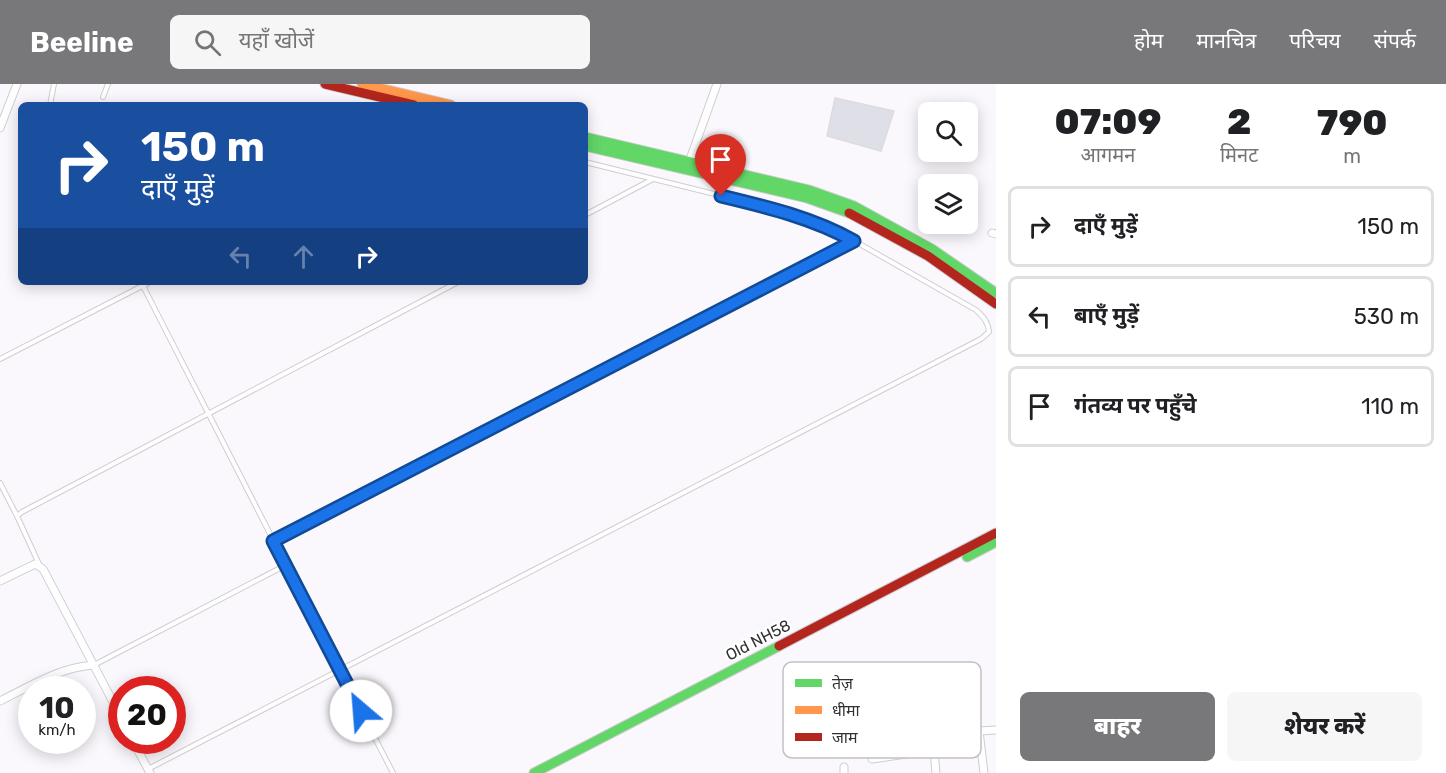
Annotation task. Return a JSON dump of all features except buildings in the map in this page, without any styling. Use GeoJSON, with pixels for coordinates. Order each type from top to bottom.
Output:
{"type":"FeatureCollection","features":[{"type":"Feature","properties":{"kind":"main road"},"geometry":{"type":"LineString","coordinates":[[325,84],[401,102]]}},
{"type":"Feature","properties":{"kind":"main road"},"geometry":{"type":"LineString","coordinates":[[362,84],[438,102]]}},
{"type":"Feature","properties":{"kind":"main road"},"geometry":{"type":"LineString","coordinates":[[588,138],[807,198],[851,214],[928,256],[996,304]]}},
{"type":"Feature","properties":{"kind":"main road"},"geometry":{"type":"LineString","coordinates":[[588,147],[810,190],[854,206],[932,249],[996,293]]}},
{"type":"Feature","properties":{"kind":"main road","name":"Old NH58"},"geometry":{"type":"LineString","coordinates":[[547,771],[996,533]]}},
{"type":"Feature","properties":{"kind":"main road","name":"Old NH58"},"geometry":{"type":"LineString","coordinates":[[534,773],[547,771],[996,542]]}},
{"type":"Feature","properties":{"kind":"street"},"geometry":{"type":"LineString","coordinates":[[0,128],[17,84]]}},
{"type":"Feature","properties":{"kind":"street"},"geometry":{"type":"LineString","coordinates":[[687,166],[717,84]]}},
{"type":"Feature","properties":{"kind":"street"},"geometry":{"type":"LineString","coordinates":[[0,581],[35,564],[39,565],[108,693]]}},
{"type":"Feature","properties":{"kind":"street"},"geometry":{"type":"LineString","coordinates":[[0,702],[58,672],[72,667],[93,665]]}},
{"type":"Feature","properties":{"kind":"street"},"geometry":{"type":"LineString","coordinates":[[981,731],[996,730]]}},
{"type":"Feature","properties":{"kind":"street"},"geometry":{"type":"LineString","coordinates":[[140,754],[149,771]]}},
{"type":"Feature","properties":{"kind":"street"},"geometry":{"type":"LineString","coordinates":[[872,759],[879,758]]}},
{"type":"Feature","properties":{"kind":"street"},"geometry":{"type":"LineString","coordinates":[[934,758],[936,773]]}},
{"type":"Feature","properties":{"kind":"street"},"geometry":{"type":"LineString","coordinates":[[981,758],[984,773]]}},
{"type":"Feature","properties":{"kind":"lane"},"geometry":{"type":"LineString","coordinates":[[51,102],[54,84]]}},
{"type":"Feature","properties":{"kind":"lane"},"geometry":{"type":"LineString","coordinates":[[103,97],[108,84]]}},
{"type":"Feature","properties":{"kind":"lane"},"geometry":{"type":"LineString","coordinates":[[149,771],[340,669],[981,339],[989,332],[988,324],[976,310],[835,230],[767,207],[588,163]]}},
{"type":"Feature","properties":{"kind":"lane"},"geometry":{"type":"LineString","coordinates":[[588,213],[653,180]]}},
{"type":"Feature","properties":{"kind":"lane"},"geometry":{"type":"LineString","coordinates":[[273,541],[854,241]]}},
{"type":"Feature","properties":{"kind":"lane"},"geometry":{"type":"LineString","coordinates":[[0,359],[140,285]]}},
{"type":"Feature","properties":{"kind":"lane"},"geometry":{"type":"LineString","coordinates":[[143,285],[393,773]]}},
{"type":"Feature","properties":{"kind":"lane"},"geometry":{"type":"LineString","coordinates":[[17,516],[452,285]]}},
{"type":"Feature","properties":{"kind":"lane"},"geometry":{"type":"LineString","coordinates":[[0,483],[39,565]]}},
{"type":"Feature","properties":{"kind":"lane"},"geometry":{"type":"LineString","coordinates":[[93,665],[286,565]]}},
{"type":"Feature","properties":{"kind":"traffic: fast"},"geometry":{"type":"LineString","coordinates":[[588,138],[809,190],[854,206],[932,249],[996,293]]}},
{"type":"Feature","properties":{"kind":"traffic: fast"},"geometry":{"type":"LineString","coordinates":[[588,147],[807,198],[849,213]]}},
{"type":"Feature","properties":{"kind":"traffic: fast"},"geometry":{"type":"LineString","coordinates":[[967,557],[996,542]]}},
{"type":"Feature","properties":{"kind":"traffic: fast"},"geometry":{"type":"LineString","coordinates":[[534,773],[779,646]]}},
{"type":"Feature","properties":{"kind":"traffic: slow"},"geometry":{"type":"LineString","coordinates":[[362,84],[438,102]]}},
{"type":"Feature","properties":{"kind":"traffic: jam"},"geometry":{"type":"LineString","coordinates":[[325,84],[401,102]]}},
{"type":"Feature","properties":{"kind":"traffic: jam"},"geometry":{"type":"LineString","coordinates":[[849,213],[928,256],[996,304]]}},
{"type":"Feature","properties":{"kind":"traffic: jam"},"geometry":{"type":"LineString","coordinates":[[779,646],[996,533]]}},
{"type":"Feature","properties":{"kind":"route"},"geometry":{"type":"LineString","coordinates":[[361,711],[273,541],[854,241],[835,230],[767,207],[721,196]]}}]}
